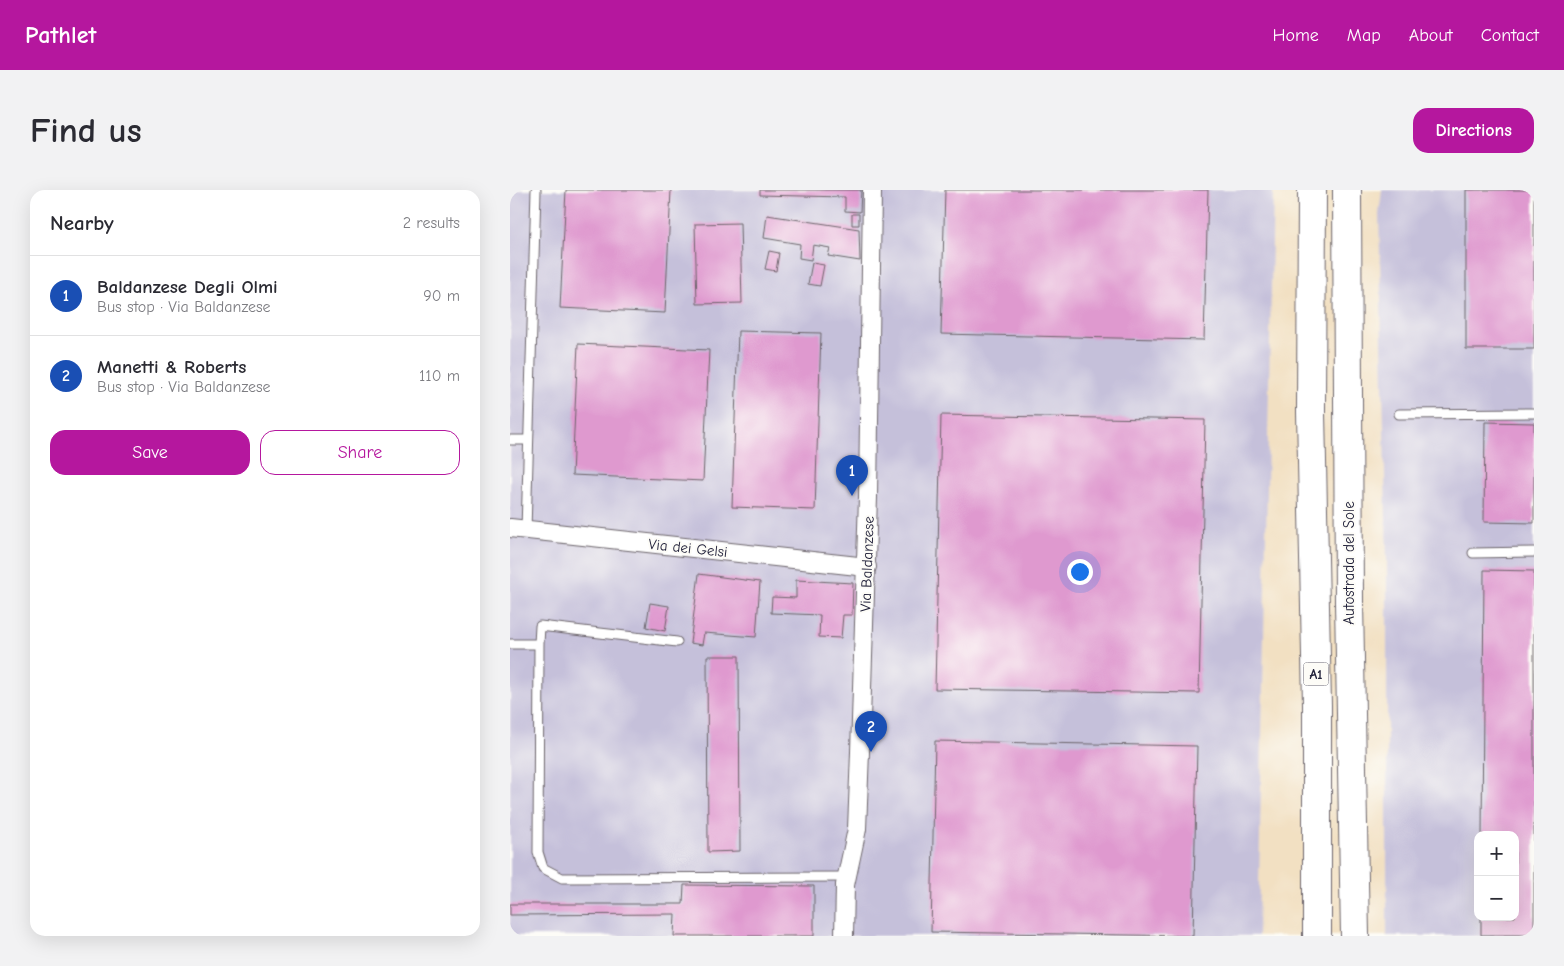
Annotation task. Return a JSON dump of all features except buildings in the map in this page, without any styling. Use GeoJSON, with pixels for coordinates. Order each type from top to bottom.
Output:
{"type":"FeatureCollection","features":[{"type":"Feature","properties":{"kind":"highway","name":"A1"},"geometry":{"type":"LineString","coordinates":[[1312,190],[1311,412],[1317,705],[1317,936]]}},
{"type":"Feature","properties":{"kind":"highway","name":"Autostrada del Sole"},"geometry":{"type":"LineString","coordinates":[[1349,197],[1348,602],[1355,936]]}},
{"type":"Feature","properties":{"kind":"street","name":"Via Baldanzese"},"geometry":{"type":"LineString","coordinates":[[844,936],[845,885],[857,829],[867,567],[872,190]]}},
{"type":"Feature","properties":{"kind":"street","name":"Via dei Gelsi"},"geometry":{"type":"LineString","coordinates":[[518,529],[867,567]]}},
{"type":"Feature","properties":{"kind":"lane"},"geometry":{"type":"LineString","coordinates":[[518,529],[528,440],[536,190]]}},
{"type":"Feature","properties":{"kind":"lane"},"geometry":{"type":"LineString","coordinates":[[1399,414],[1534,413]]}},
{"type":"Feature","properties":{"kind":"lane"},"geometry":{"type":"LineString","coordinates":[[510,440],[528,440]]}},
{"type":"Feature","properties":{"kind":"lane"},"geometry":{"type":"LineString","coordinates":[[1473,553],[1534,552]]}},
{"type":"Feature","properties":{"kind":"lane"},"geometry":{"type":"LineString","coordinates":[[677,642],[540,626],[538,852],[543,868],[562,878],[847,877]]}},
{"type":"Feature","properties":{"kind":"lane"},"geometry":{"type":"LineString","coordinates":[[510,644],[539,644]]}},
{"type":"Feature","properties":{"kind":"shaded area"},"geometry":{"type":"Polygon","coordinates":[[[510,190],[1273,190],[1258,936],[510,936],[510,190]]]}},
{"type":"Feature","properties":{"kind":"shaded area"},"geometry":{"type":"Polygon","coordinates":[[[1382,190],[1534,190],[1534,936],[1387,936],[1387,561],[1379,214],[1382,190]]]}},
{"type":"Feature","properties":{"kind":"place","name":"Baldanzese Degli Olmi"},"geometry":{"type":"Point","coordinates":[852,496]}},
{"type":"Feature","properties":{"kind":"place","name":"Manetti & Roberts"},"geometry":{"type":"Point","coordinates":[871,752]}}]}
